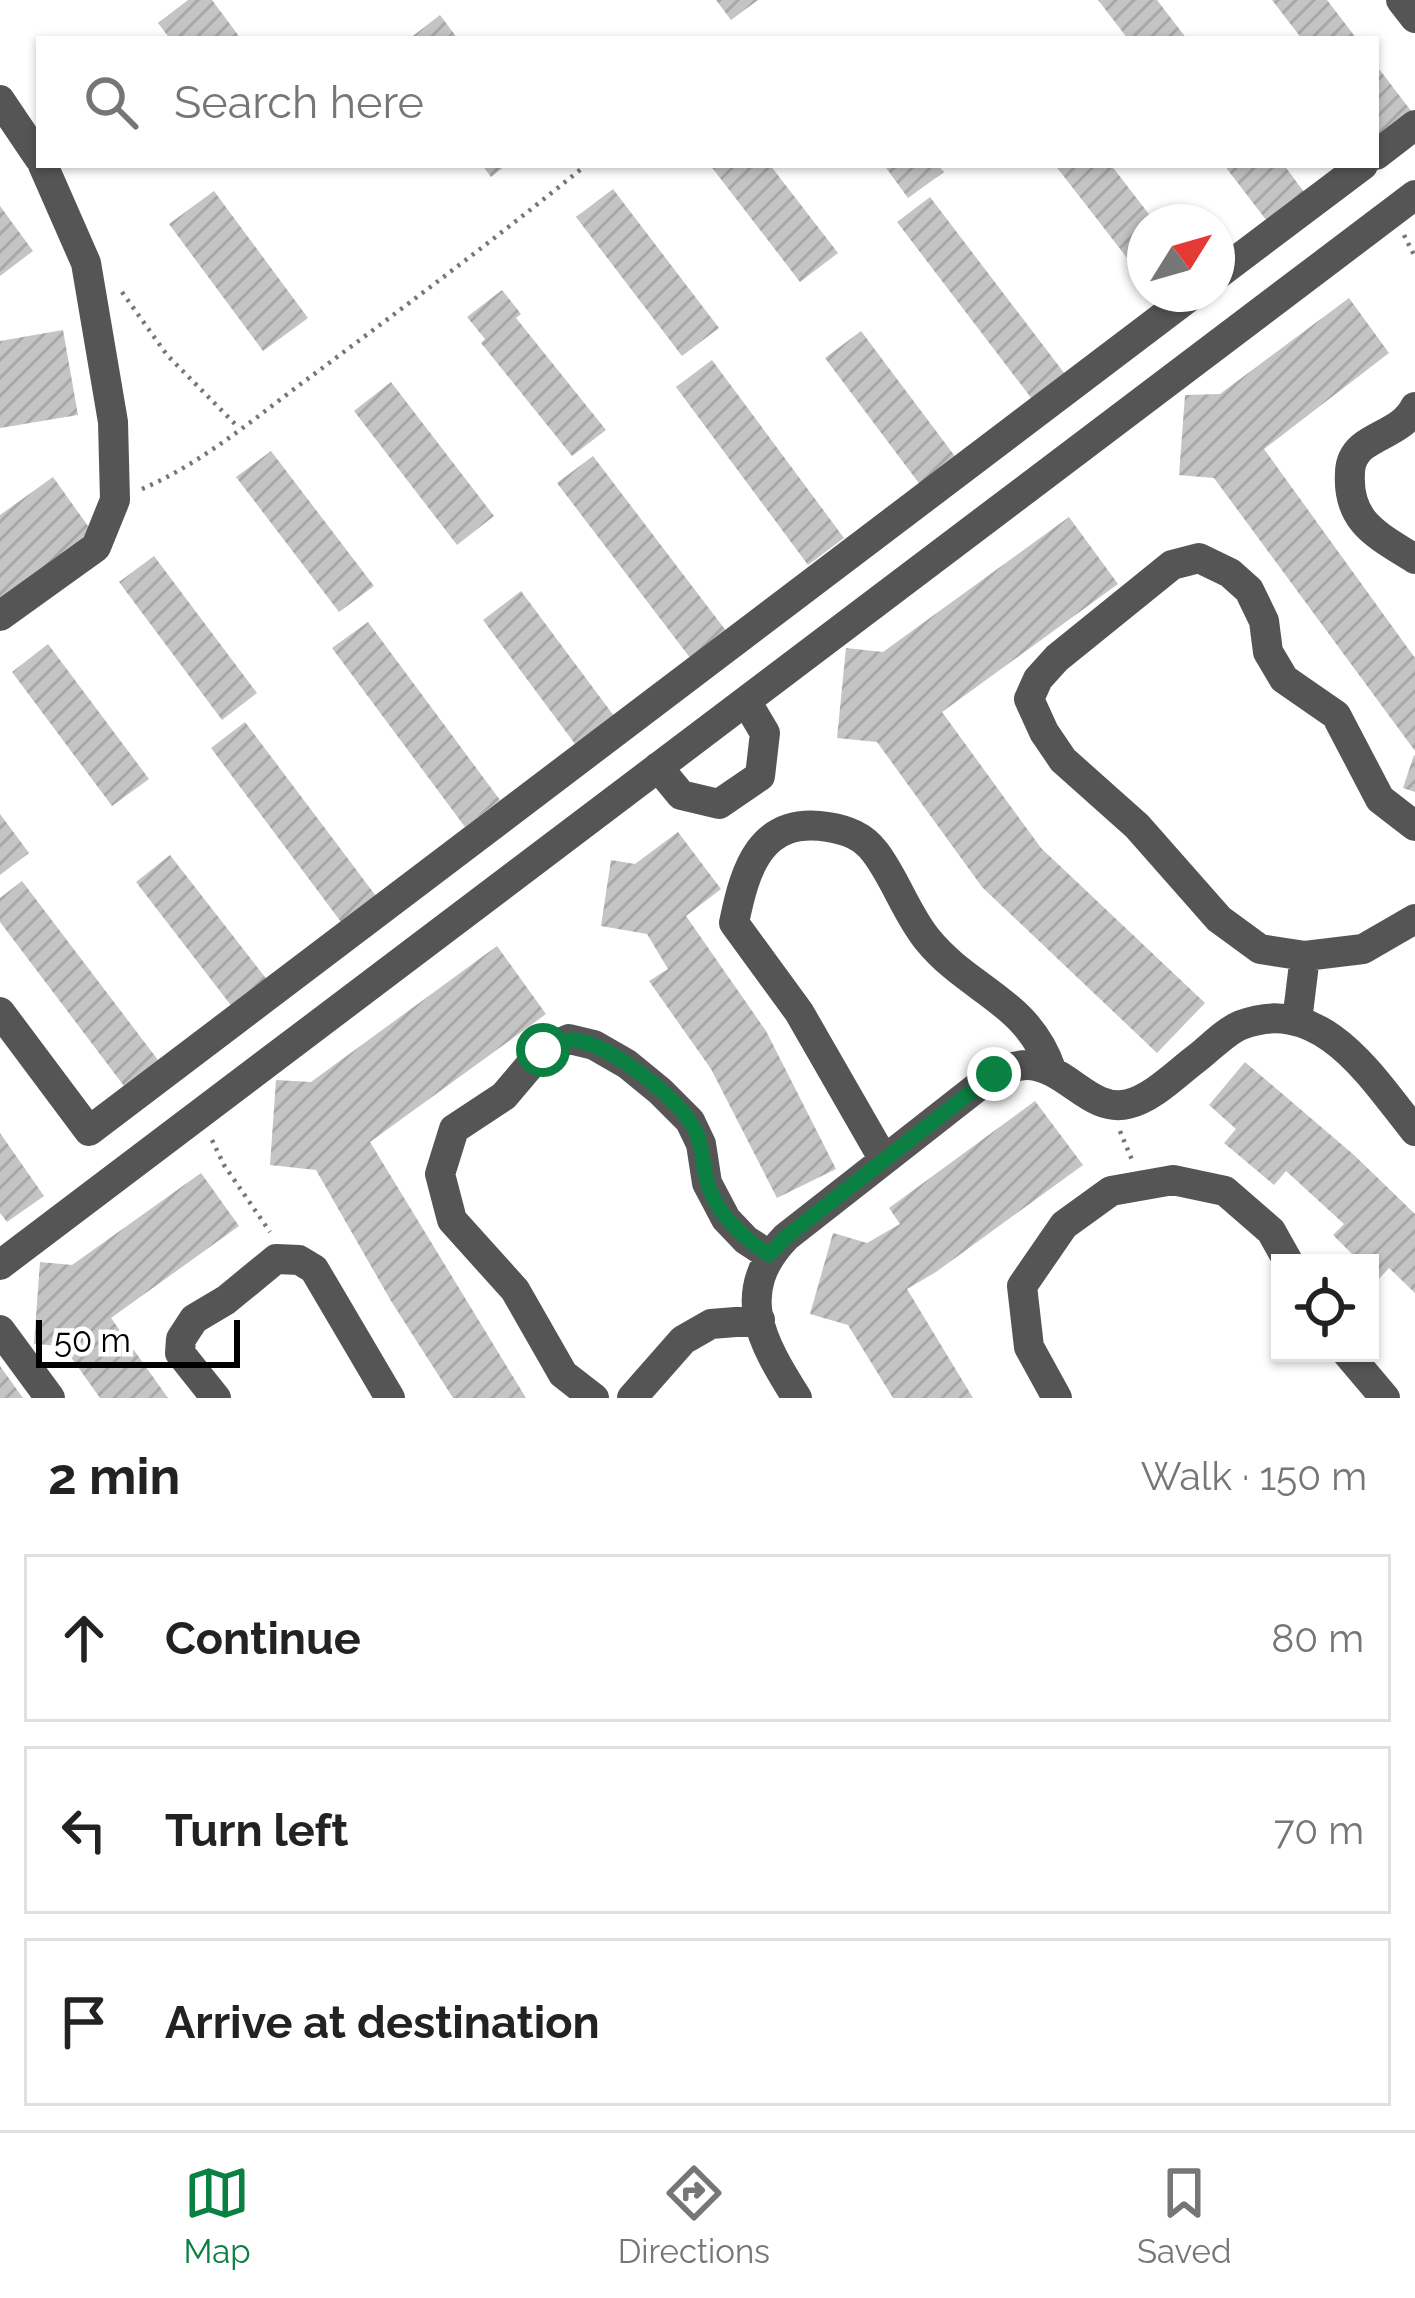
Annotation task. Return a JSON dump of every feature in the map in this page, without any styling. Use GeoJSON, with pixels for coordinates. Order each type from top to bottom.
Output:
{"type":"FeatureCollection","features":[{"type":"Feature","properties":{"kind":"lane"},"geometry":{"type":"LineString","coordinates":[[1401,0],[1415,18]]}},
{"type":"Feature","properties":{"kind":"lane"},"geometry":{"type":"LineString","coordinates":[[0,100],[36,154]]}},
{"type":"Feature","properties":{"kind":"lane"},"geometry":{"type":"LineString","coordinates":[[1379,153],[1415,125]]}},
{"type":"Feature","properties":{"kind":"lane"},"geometry":{"type":"LineString","coordinates":[[0,616],[96,547],[115,500],[113,422],[86,263],[44,168]]}},
{"type":"Feature","properties":{"kind":"lane"},"geometry":{"type":"LineString","coordinates":[[1235,261],[1359,168]]}},
{"type":"Feature","properties":{"kind":"lane"},"geometry":{"type":"LineString","coordinates":[[0,1265],[1415,195]]}},
{"type":"Feature","properties":{"kind":"lane"},"geometry":{"type":"LineString","coordinates":[[0,1012],[89,1131],[1168,312]]}},
{"type":"Feature","properties":{"kind":"lane"},"geometry":{"type":"LineString","coordinates":[[1415,407],[1412,415],[1361,448],[1350,463],[1348,499],[1371,531],[1415,559]]}},
{"type":"Feature","properties":{"kind":"lane"},"geometry":{"type":"LineString","coordinates":[[1415,826],[1380,799],[1336,715],[1284,679],[1268,652],[1264,621],[1249,590],[1230,573],[1199,558],[1172,565],[1057,658],[1038,679],[1029,699],[1063,760],[1137,826],[1219,920],[1260,949],[1305,956],[1363,950],[1415,919]]}},
{"type":"Feature","properties":{"kind":"lane"},"geometry":{"type":"LineString","coordinates":[[658,767],[681,795],[718,804],[760,776],[765,733],[746,700]]}},
{"type":"Feature","properties":{"kind":"lane"},"geometry":{"type":"LineString","coordinates":[[738,790],[772,835]]}},
{"type":"Feature","properties":{"kind":"lane"},"geometry":{"type":"LineString","coordinates":[[884,1160],[799,1012],[734,923],[745,871],[772,835],[808,824],[850,831],[874,850],[927,939],[1016,1012],[1041,1039],[1051,1069]]}},
{"type":"Feature","properties":{"kind":"lane"},"geometry":{"type":"LineString","coordinates":[[1297,1022],[1305,956]]}},
{"type":"Feature","properties":{"kind":"lane"},"geometry":{"type":"LineString","coordinates":[[797,1398],[778,1367],[754,1293],[769,1255],[994,1074],[1025,1064],[1051,1069],[1100,1104],[1127,1104],[1148,1095],[1239,1025],[1280,1018],[1316,1026],[1354,1055],[1415,1131]]}},
{"type":"Feature","properties":{"kind":"lane"},"geometry":{"type":"LineString","coordinates":[[594,1398],[562,1374],[515,1290],[452,1220],[440,1174],[454,1129],[504,1096],[543,1050],[568,1040],[594,1045],[660,1090],[690,1120],[701,1144],[707,1184],[726,1219],[769,1255]]}},
{"type":"Feature","properties":{"kind":"lane"},"geometry":{"type":"LineString","coordinates":[[1057,1398],[1029,1347],[1022,1286],[1064,1225],[1111,1191],[1173,1180],[1225,1190],[1271,1231],[1284,1254]]}},
{"type":"Feature","properties":{"kind":"lane"},"geometry":{"type":"LineString","coordinates":[[216,1398],[180,1353],[182,1339],[194,1319],[276,1259],[299,1260],[314,1269],[390,1398]]}},
{"type":"Feature","properties":{"kind":"lane"},"geometry":{"type":"LineString","coordinates":[[632,1398],[682,1340],[711,1324],[760,1320]]}},
{"type":"Feature","properties":{"kind":"lane"},"geometry":{"type":"LineString","coordinates":[[0,1330],[50,1398]]}},
{"type":"Feature","properties":{"kind":"lane"},"geometry":{"type":"LineString","coordinates":[[1355,1362],[1385,1398]]}},
{"type":"Feature","properties":{"kind":"path"},"geometry":{"type":"LineString","coordinates":[[115,500],[168,478],[239,428],[582,168]]}},
{"type":"Feature","properties":{"kind":"path"},"geometry":{"type":"LineString","coordinates":[[86,263],[116,283],[167,355],[239,428]]}},
{"type":"Feature","properties":{"kind":"path"},"geometry":{"type":"LineString","coordinates":[[1109,1104],[1142,1186]]}},
{"type":"Feature","properties":{"kind":"path"},"geometry":{"type":"LineString","coordinates":[[201,1114],[224,1165],[276,1242],[276,1259]]}},
{"type":"Feature","properties":{"kind":"building"},"geometry":{"type":"Polygon","coordinates":[[[188,0],[212,0],[239,36],[168,36],[158,23],[188,0]]]}},
{"type":"Feature","properties":{"kind":"building"},"geometry":{"type":"Polygon","coordinates":[[[716,0],[758,0],[731,20],[716,0]]]}},
{"type":"Feature","properties":{"kind":"building"},"geometry":{"type":"Polygon","coordinates":[[[1098,0],[1157,0],[1185,36],[1126,36],[1098,0]]]}},
{"type":"Feature","properties":{"kind":"building"},"geometry":{"type":"Polygon","coordinates":[[[1272,0],[1327,0],[1355,36],[1300,36],[1272,0]]]}},
{"type":"Feature","properties":{"kind":"building"},"geometry":{"type":"Polygon","coordinates":[[[440,15],[456,36],[413,36],[440,15]]]}},
{"type":"Feature","properties":{"kind":"building"},"geometry":{"type":"Polygon","coordinates":[[[1379,69],[1415,116],[1379,140],[1379,69]]]}},
{"type":"Feature","properties":{"kind":"building"},"geometry":{"type":"Polygon","coordinates":[[[712,168],[772,168],[838,253],[800,282],[712,168]]]}},
{"type":"Feature","properties":{"kind":"building"},"geometry":{"type":"Polygon","coordinates":[[[886,168],[941,168],[944,172],[908,198],[886,168]]]}},
{"type":"Feature","properties":{"kind":"building"},"geometry":{"type":"Polygon","coordinates":[[[1057,168],[1113,168],[1141,204],[1127,204],[1127,258],[1057,168]]]}},
{"type":"Feature","properties":{"kind":"building"},"geometry":{"type":"Polygon","coordinates":[[[1226,168],[1286,168],[1307,196],[1270,225],[1226,168]]]}},
{"type":"Feature","properties":{"kind":"building"},"geometry":{"type":"Polygon","coordinates":[[[613,189],[719,328],[682,356],[576,217],[613,189]]]}},
{"type":"Feature","properties":{"kind":"building"},"geometry":{"type":"Polygon","coordinates":[[[214,191],[308,318],[263,351],[169,224],[214,191]]]}},
{"type":"Feature","properties":{"kind":"building"},"geometry":{"type":"Polygon","coordinates":[[[930,197],[1068,378],[1035,403],[897,222],[930,197]]]}},
{"type":"Feature","properties":{"kind":"building"},"geometry":{"type":"Polygon","coordinates":[[[0,206],[33,251],[0,276],[0,206]]]}},
{"type":"Feature","properties":{"kind":"building"},"geometry":{"type":"Polygon","coordinates":[[[502,290],[521,314],[516,318],[606,430],[572,456],[481,343],[485,339],[467,317],[502,290]]]}},
{"type":"Feature","properties":{"kind":"building"},"geometry":{"type":"Polygon","coordinates":[[[1349,298],[1389,353],[1264,449],[1415,658],[1415,751],[1214,478],[1179,475],[1185,395],[1220,394],[1349,298]]]}},
{"type":"Feature","properties":{"kind":"building"},"geometry":{"type":"Polygon","coordinates":[[[63,330],[78,415],[0,428],[0,341],[63,330]]]}},
{"type":"Feature","properties":{"kind":"building"},"geometry":{"type":"Polygon","coordinates":[[[861,331],[957,459],[921,486],[825,358],[861,331]]]}},
{"type":"Feature","properties":{"kind":"building"},"geometry":{"type":"Polygon","coordinates":[[[712,360],[844,538],[808,565],[676,387],[712,360]]]}},
{"type":"Feature","properties":{"kind":"building"},"geometry":{"type":"Polygon","coordinates":[[[391,382],[494,516],[457,545],[354,411],[391,382]]]}},
{"type":"Feature","properties":{"kind":"building"},"geometry":{"type":"Polygon","coordinates":[[[271,451],[374,586],[339,612],[236,477],[271,451]]]}},
{"type":"Feature","properties":{"kind":"building"},"geometry":{"type":"Polygon","coordinates":[[[593,456],[730,636],[694,663],[557,483],[593,456]]]}},
{"type":"Feature","properties":{"kind":"building"},"geometry":{"type":"Polygon","coordinates":[[[53,477],[93,533],[0,600],[0,515],[53,477]]]}},
{"type":"Feature","properties":{"kind":"building"},"geometry":{"type":"Polygon","coordinates":[[[1069,517],[1118,584],[942,712],[1041,848],[1205,1003],[1157,1053],[982,887],[877,742],[837,738],[846,648],[883,652],[1069,517]]]}},
{"type":"Feature","properties":{"kind":"building"},"geometry":{"type":"Polygon","coordinates":[[[154,556],[257,693],[222,720],[119,582],[154,556]]]}},
{"type":"Feature","properties":{"kind":"building"},"geometry":{"type":"Polygon","coordinates":[[[521,591],[617,720],[578,748],[483,620],[521,591]]]}},
{"type":"Feature","properties":{"kind":"building"},"geometry":{"type":"Polygon","coordinates":[[[368,622],[500,800],[465,827],[332,648],[368,622]]]}},
{"type":"Feature","properties":{"kind":"building"},"geometry":{"type":"Polygon","coordinates":[[[48,644],[149,779],[112,806],[12,672],[48,644]]]}},
{"type":"Feature","properties":{"kind":"building"},"geometry":{"type":"Polygon","coordinates":[[[245,722],[379,900],[344,926],[211,748],[245,722]]]}},
{"type":"Feature","properties":{"kind":"building"},"geometry":{"type":"Polygon","coordinates":[[[1415,756],[1415,792],[1403,788],[1415,756]]]}},
{"type":"Feature","properties":{"kind":"building"},"geometry":{"type":"Polygon","coordinates":[[[0,814],[29,853],[0,875],[0,814]]]}},
{"type":"Feature","properties":{"kind":"building"},"geometry":{"type":"Polygon","coordinates":[[[678,832],[721,889],[686,916],[766,1031],[836,1169],[777,1198],[711,1069],[649,981],[668,969],[647,934],[601,926],[611,860],[635,864],[678,832]]]}},
{"type":"Feature","properties":{"kind":"building"},"geometry":{"type":"Polygon","coordinates":[[[170,855],[268,981],[233,1008],[136,882],[170,855]]]}},
{"type":"Feature","properties":{"kind":"building"},"geometry":{"type":"Polygon","coordinates":[[[22,881],[158,1060],[124,1086],[0,922],[0,898],[22,881]]]}},
{"type":"Feature","properties":{"kind":"building"},"geometry":{"type":"Polygon","coordinates":[[[497,946],[546,1014],[370,1142],[526,1398],[453,1398],[316,1170],[270,1165],[276,1080],[311,1082],[497,946]]]}},
{"type":"Feature","properties":{"kind":"building"},"geometry":{"type":"Polygon","coordinates":[[[1245,1062],[1354,1155],[1415,1214],[1415,1293],[1389,1268],[1379,1279],[1379,1254],[1352,1254],[1333,1235],[1344,1224],[1286,1171],[1274,1185],[1224,1143],[1236,1129],[1209,1105],[1245,1062]]]}},
{"type":"Feature","properties":{"kind":"building"},"geometry":{"type":"Polygon","coordinates":[[[1035,1101],[1083,1165],[907,1289],[973,1398],[893,1398],[848,1325],[810,1314],[833,1233],[867,1243],[900,1224],[889,1208],[1035,1101]]]}},
{"type":"Feature","properties":{"kind":"building"},"geometry":{"type":"Polygon","coordinates":[[[0,1133],[44,1196],[7,1222],[0,1213],[0,1133]]]}},
{"type":"Feature","properties":{"kind":"building"},"geometry":{"type":"Polygon","coordinates":[[[201,1173],[239,1226],[111,1318],[168,1398],[100,1398],[63,1346],[34,1344],[40,1262],[72,1265],[201,1173]]]}},
{"type":"Feature","properties":{"kind":"building"},"geometry":{"type":"Polygon","coordinates":[[[0,1366],[23,1398],[0,1398],[0,1366]]]}},
{"type":"Feature","properties":{"kind":"route"},"geometry":{"type":"LineString","coordinates":[[543,1050],[568,1040],[594,1045],[660,1090],[690,1120],[701,1144],[707,1184],[726,1219],[769,1255],[994,1074]]}}]}
